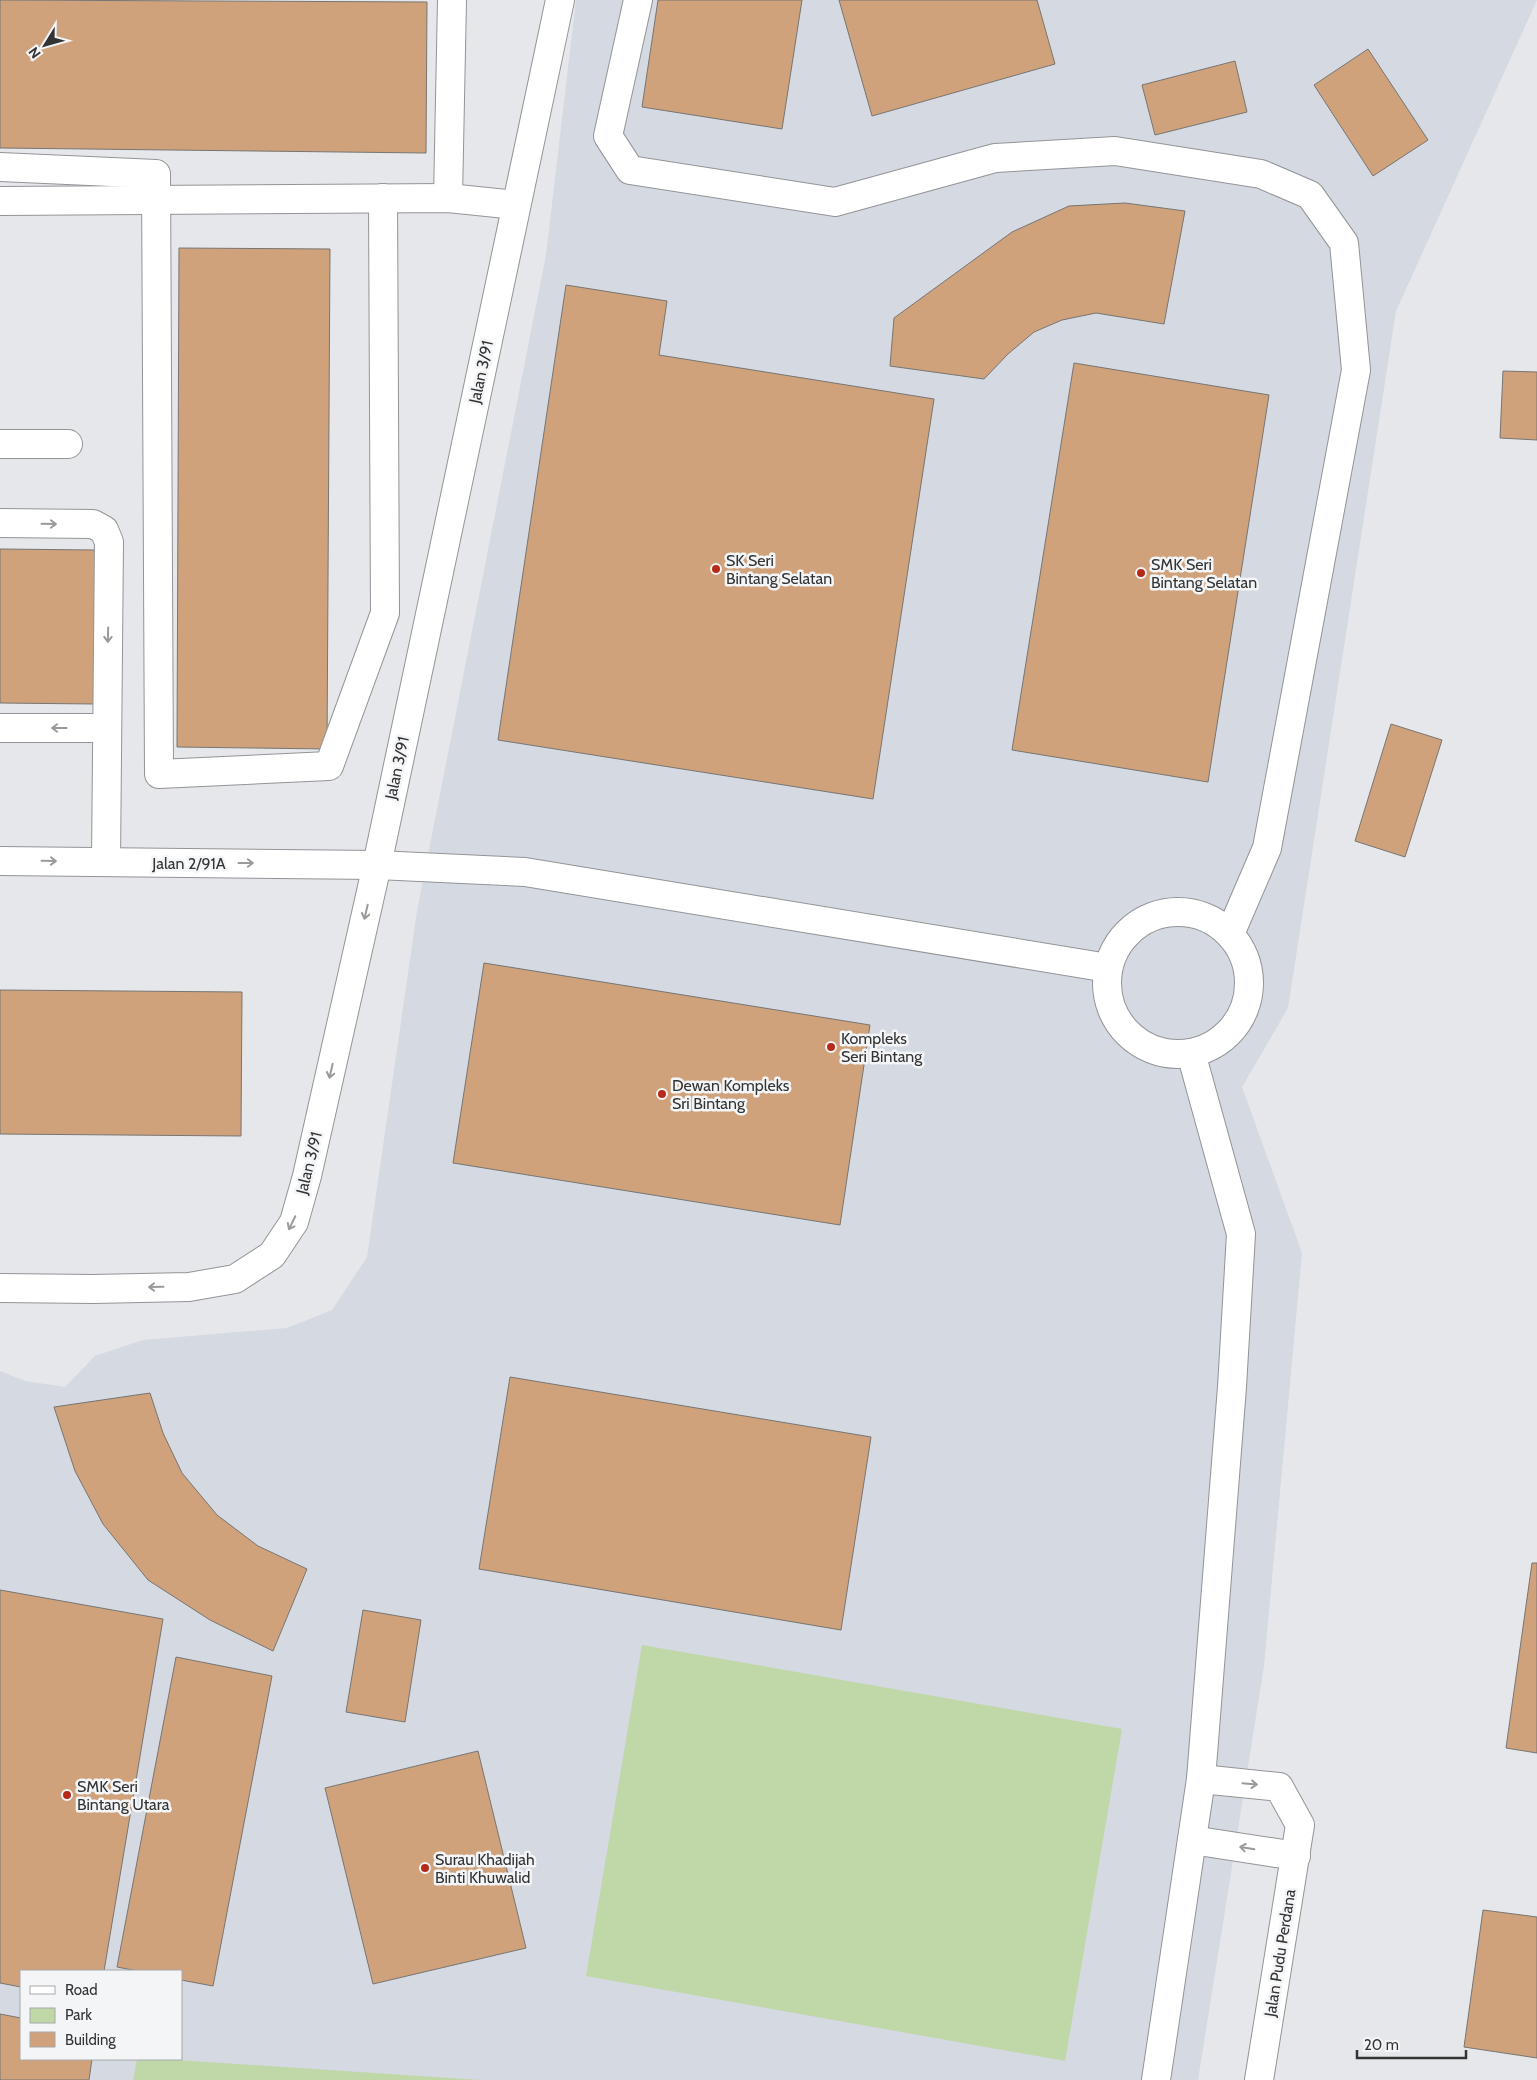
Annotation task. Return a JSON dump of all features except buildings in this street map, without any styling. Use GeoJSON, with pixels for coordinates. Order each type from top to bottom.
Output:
{"type":"FeatureCollection","features":[{"type":"Feature","properties":{"kind":"street"},"geometry":{"type":"LineString","coordinates":[[448,198],[452,0]]}},
{"type":"Feature","properties":{"kind":"street","name":"Jalan 3/91"},"geometry":{"type":"LineString","coordinates":[[0,1288],[189,1287],[234,1279],[272,1256],[294,1222],[307,1176],[377,865],[560,0]]}},
{"type":"Feature","properties":{"kind":"street"},"geometry":{"type":"LineString","coordinates":[[638,0],[608,136],[630,170],[835,202],[995,158],[1115,151],[1261,174],[1310,194],[1344,243],[1356,370],[1267,848],[1230,934]]}},
{"type":"Feature","properties":{"kind":"street"},"geometry":{"type":"LineString","coordinates":[[0,167],[156,174],[159,774],[329,766],[385,613],[383,198]]}},
{"type":"Feature","properties":{"kind":"street"},"geometry":{"type":"LineString","coordinates":[[0,201],[448,198],[516,205]]}},
{"type":"Feature","properties":{"kind":"street"},"geometry":{"type":"LineString","coordinates":[[0,444],[68,444]]}},
{"type":"Feature","properties":{"kind":"street"},"geometry":{"type":"LineString","coordinates":[[0,523],[93,524],[104,530],[109,542],[106,862]]}},
{"type":"Feature","properties":{"kind":"street"},"geometry":{"type":"LineString","coordinates":[[0,728],[107,728]]}},
{"type":"Feature","properties":{"kind":"street","name":"Jalan 2/91A"},"geometry":{"type":"LineString","coordinates":[[0,861],[377,865],[525,872],[1108,968]]}},
{"type":"Feature","properties":{"kind":"street"},"geometry":{"type":"LineString","coordinates":[[1169,912],[1191,912],[1212,920],[1230,934],[1242,952],[1248,973],[1248,995],[1241,1016],[1229,1033],[1211,1046],[1191,1053],[1168,1053],[1145,1046],[1127,1032],[1113,1013],[1107,990],[1108,968],[1116,947],[1130,930],[1148,918],[1169,912]]}},
{"type":"Feature","properties":{"kind":"street"},"geometry":{"type":"LineString","coordinates":[[1156,2080],[1201,1779],[1232,1388],[1241,1234],[1191,1053]]}},
{"type":"Feature","properties":{"kind":"street","name":"Jalan Pudu Perdana"},"geometry":{"type":"LineString","coordinates":[[1201,1779],[1279,1787],[1300,1825],[1259,2080]]}},
{"type":"Feature","properties":{"kind":"street"},"geometry":{"type":"LineString","coordinates":[[1192,1840],[1296,1856]]}},
{"type":"Feature","properties":{"kind":"shaded area","name":"Kompleks Seri Bintang"},"geometry":{"type":"Polygon","coordinates":[[[576,0],[1537,0],[1396,311],[1288,1008],[1242,1087],[1302,1253],[1264,1666],[1198,2080],[0,2080],[0,1371],[25,1381],[65,1387],[95,1356],[143,1340],[287,1328],[332,1310],[367,1257],[417,911],[546,255],[576,0]]]}},
{"type":"Feature","properties":{"kind":"green space"},"geometry":{"type":"Polygon","coordinates":[[[642,1645],[1122,1729],[1065,2061],[586,1976],[642,1645]]]}},
{"type":"Feature","properties":{"kind":"green space"},"geometry":{"type":"Polygon","coordinates":[[[137,2060],[177,2060],[480,2080],[133,2080],[137,2060]]]}},
{"type":"Feature","properties":{"kind":"place","name":"SK Seri Bintang Selatan"},"geometry":{"type":"Point","coordinates":[716,569]}},
{"type":"Feature","properties":{"kind":"place","name":"SMK Seri Bintang Selatan"},"geometry":{"type":"Point","coordinates":[1141,573]}},
{"type":"Feature","properties":{"kind":"place","name":"Kompleks Seri Bintang"},"geometry":{"type":"Point","coordinates":[831,1047]}},
{"type":"Feature","properties":{"kind":"place","name":"Dewan Kompleks Sri Bintang"},"geometry":{"type":"Point","coordinates":[662,1094]}},
{"type":"Feature","properties":{"kind":"place","name":"SMK Seri Bintang Utara"},"geometry":{"type":"Point","coordinates":[67,1795]}},
{"type":"Feature","properties":{"kind":"place","name":"Surau Khadijah Binti Khuwalid"},"geometry":{"type":"Point","coordinates":[425,1868]}}]}
